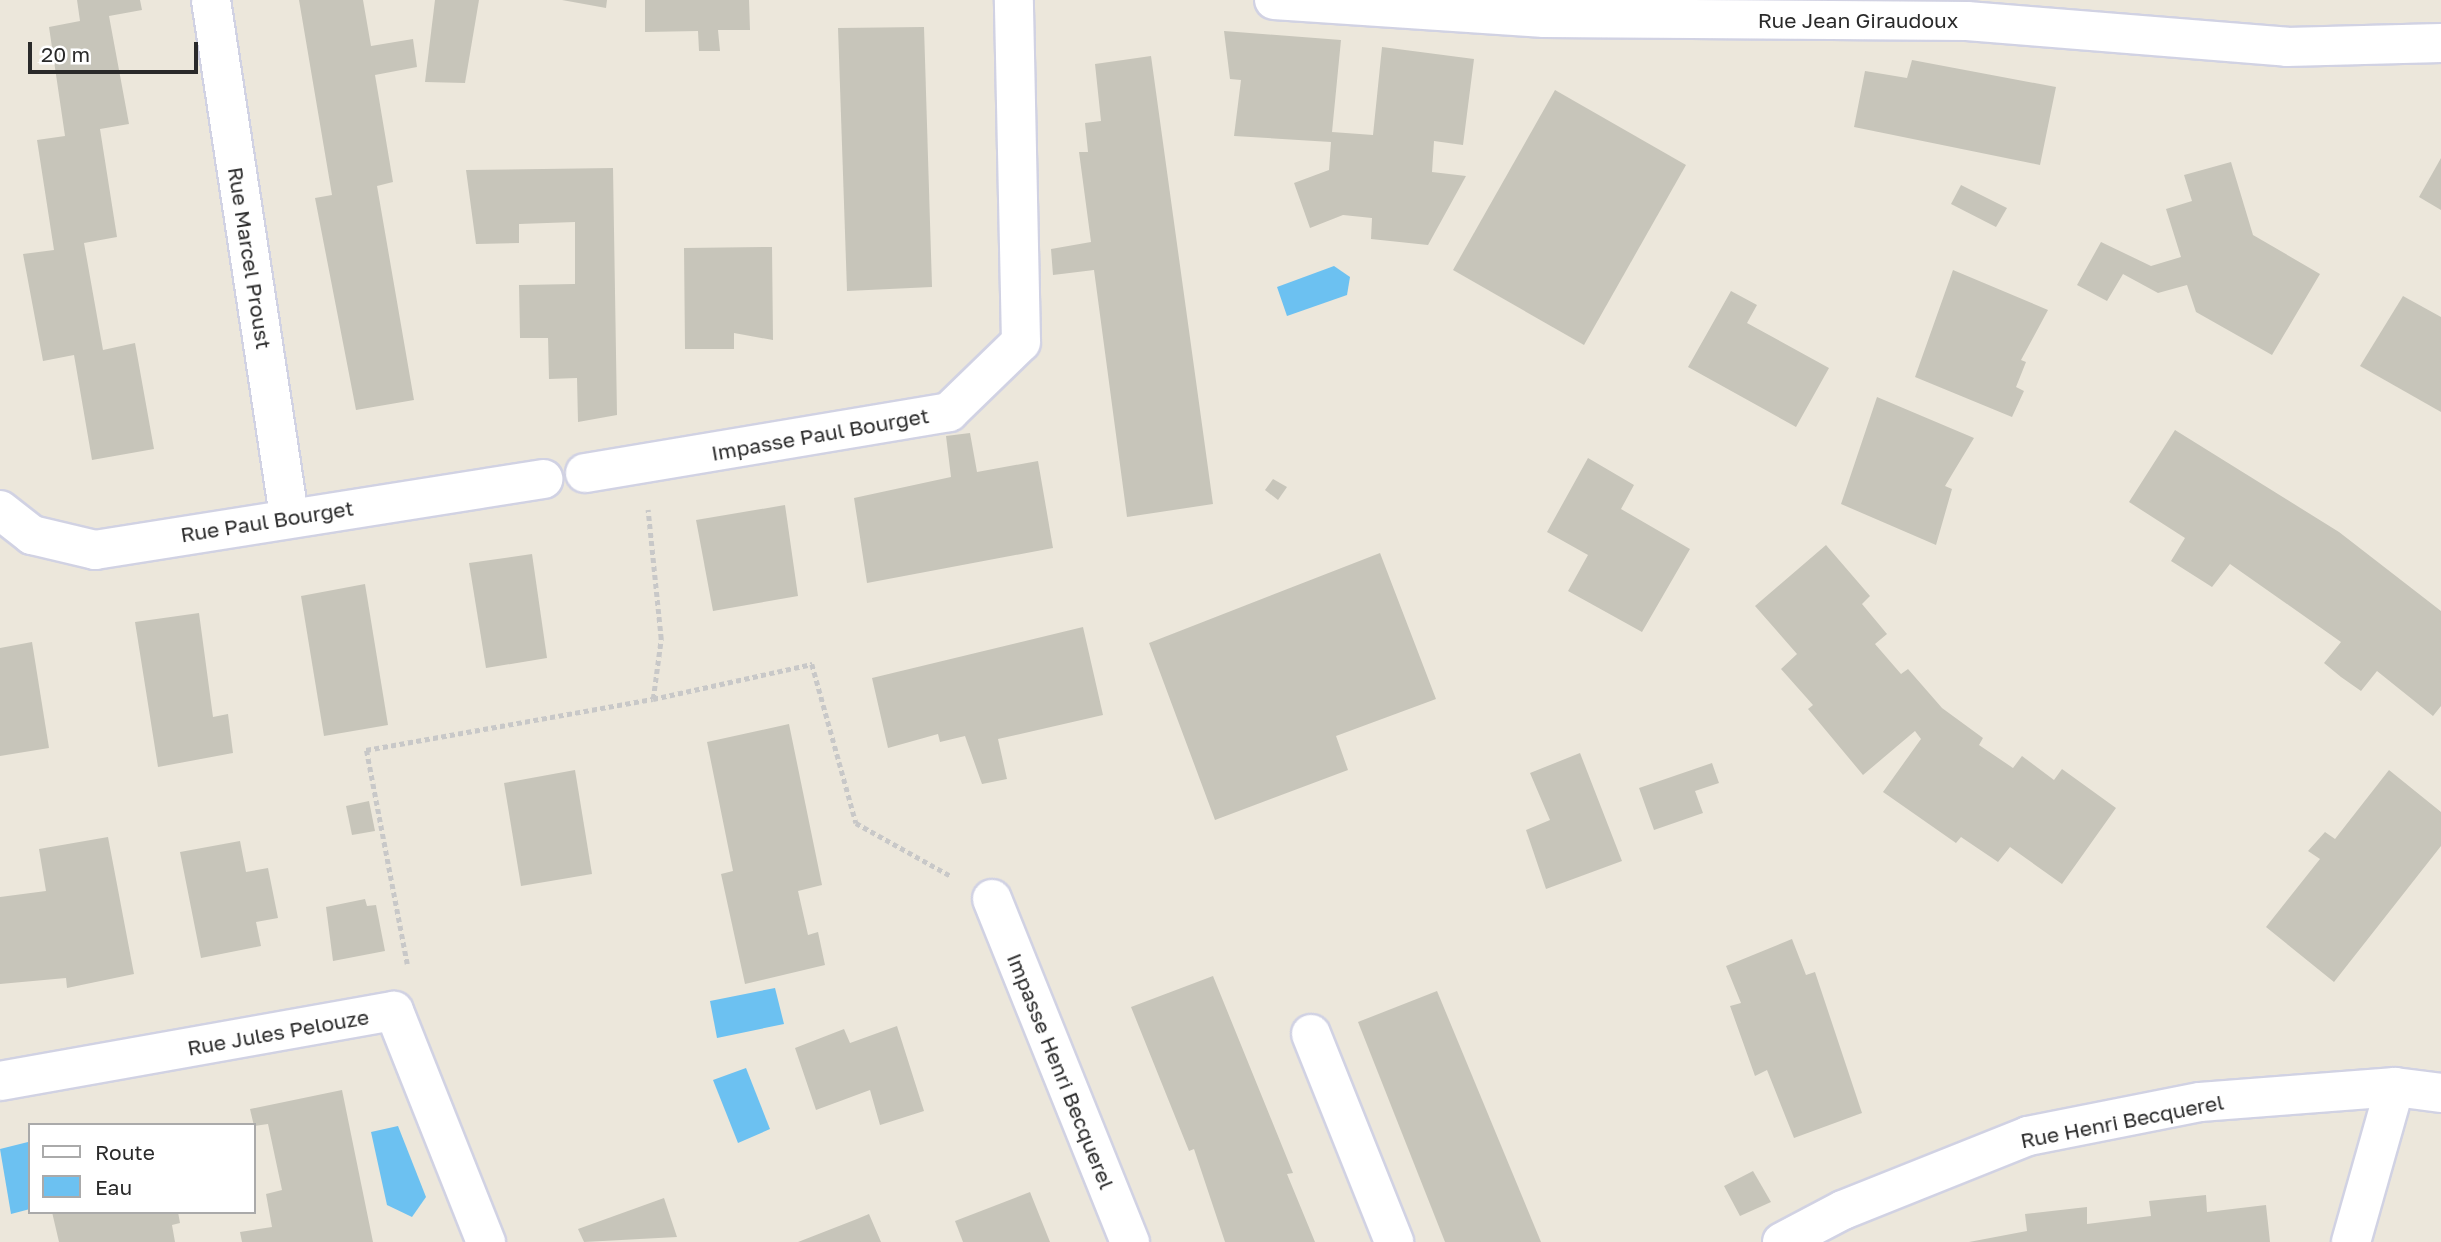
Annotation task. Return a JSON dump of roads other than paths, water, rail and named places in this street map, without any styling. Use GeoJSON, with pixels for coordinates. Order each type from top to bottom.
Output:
{"type":"FeatureCollection","features":[{"type":"Feature","properties":{"kind":"street","name":"Rue Marcel Proust"},"geometry":{"type":"LineString","coordinates":[[211,0],[289,516]]}},
{"type":"Feature","properties":{"kind":"street","name":"Impasse Paul Bourget"},"geometry":{"type":"LineString","coordinates":[[585,473],[949,412],[1021,342],[1014,0]]}},
{"type":"Feature","properties":{"kind":"street","name":"Rue Jean Giraudoux"},"geometry":{"type":"LineString","coordinates":[[1274,0],[1544,9],[1968,10],[2287,47],[2441,43]]}},
{"type":"Feature","properties":{"kind":"street","name":"Rue Paul Bourget"},"geometry":{"type":"LineString","coordinates":[[0,510],[32,535],[95,550],[289,516],[543,479]]}},
{"type":"Feature","properties":{"kind":"street","name":"Impasse Henri Becquerel"},"geometry":{"type":"LineString","coordinates":[[992,900],[1130,1242]]}},
{"type":"Feature","properties":{"kind":"street","name":"Rue Jules Pelouze"},"geometry":{"type":"LineString","coordinates":[[0,1081],[394,1011],[486,1242]]}},
{"type":"Feature","properties":{"kind":"street"},"geometry":{"type":"LineString","coordinates":[[1311,1034],[1394,1242]]}},
{"type":"Feature","properties":{"kind":"street"},"geometry":{"type":"LineString","coordinates":[[2351,1242],[2395,1087]]}},
{"type":"Feature","properties":{"kind":"street","name":"Rue Henri Becquerel"},"geometry":{"type":"LineString","coordinates":[[1782,1242],[1843,1210],[2028,1136],[2200,1102],[2395,1087],[2441,1093]]}},
{"type":"Feature","properties":{"kind":"water"},"geometry":{"type":"Polygon","coordinates":[[[1334,266],[1350,277],[1347,295],[1287,316],[1277,287],[1334,266]]]}},
{"type":"Feature","properties":{"kind":"water"},"geometry":{"type":"Polygon","coordinates":[[[775,988],[784,1024],[717,1038],[710,1001],[775,988]]]}},
{"type":"Feature","properties":{"kind":"water"},"geometry":{"type":"Polygon","coordinates":[[[746,1068],[770,1129],[738,1143],[713,1080],[746,1068]]]}},
{"type":"Feature","properties":{"kind":"water"},"geometry":{"type":"Polygon","coordinates":[[[398,1126],[426,1197],[412,1217],[387,1205],[371,1132],[398,1126]]]}},
{"type":"Feature","properties":{"kind":"water"},"geometry":{"type":"Polygon","coordinates":[[[28,1142],[28,1210],[11,1214],[0,1149],[28,1142]]]}}]}
